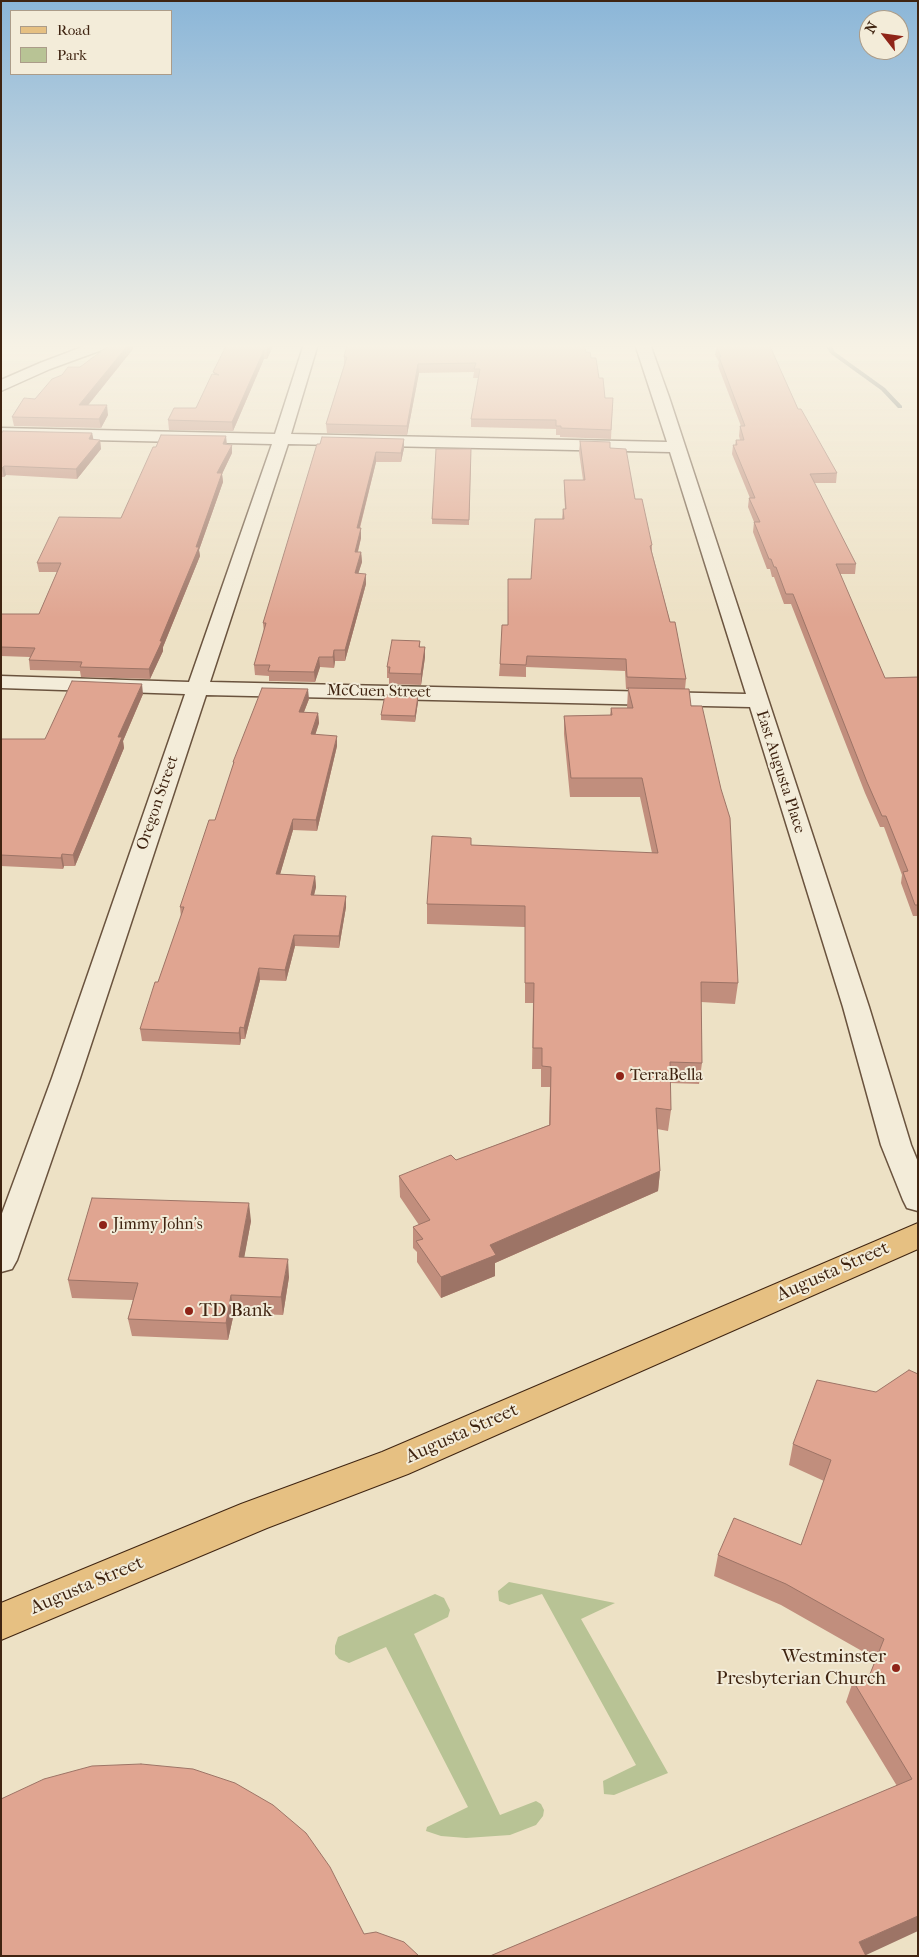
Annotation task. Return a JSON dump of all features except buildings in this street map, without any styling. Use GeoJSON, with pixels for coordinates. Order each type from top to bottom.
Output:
{"type":"FeatureCollection","features":[{"type":"Feature","properties":{"kind":"main road","name":"Augusta Street"},"geometry":{"type":"LineString","coordinates":[[1,1622],[254,1516],[395,1463],[918,1235]]}},
{"type":"Feature","properties":{"kind":"street"},"geometry":{"type":"LineString","coordinates":[[94,435],[676,447]]}},
{"type":"Feature","properties":{"kind":"street","name":"Oregon Street"},"geometry":{"type":"LineString","coordinates":[[1,1260],[66,1078],[282,435]]}},
{"type":"Feature","properties":{"kind":"street","name":"East Augusta Place"},"geometry":{"type":"LineString","coordinates":[[672,435],[856,1007],[896,1145],[918,1200]]}},
{"type":"Feature","properties":{"kind":"street","name":"McCuen Street"},"geometry":{"type":"LineString","coordinates":[[1,682],[757,701]]}},
{"type":"Feature","properties":{"kind":"green space"},"geometry":{"type":"Polygon","coordinates":[[[509,1582],[615,1603],[581,1619],[668,1773],[614,1795],[604,1794],[603,1781],[636,1765],[542,1594],[509,1605],[499,1601],[498,1591],[509,1582]]]}},
{"type":"Feature","properties":{"kind":"green space"},"geometry":{"type":"Polygon","coordinates":[[[435,1594],[444,1598],[450,1610],[448,1617],[414,1634],[500,1815],[536,1801],[541,1804],[544,1810],[543,1816],[536,1825],[510,1835],[466,1838],[441,1836],[426,1831],[427,1827],[468,1807],[386,1647],[349,1663],[339,1659],[335,1654],[338,1637],[435,1594]]]}},
{"type":"Feature","properties":{"kind":"place","name":"TerraBella"},"geometry":{"type":"Point","coordinates":[620,1076]}},
{"type":"Feature","properties":{"kind":"place","name":"Jimmy John's"},"geometry":{"type":"Point","coordinates":[103,1225]}},
{"type":"Feature","properties":{"kind":"place","name":"TD Bank"},"geometry":{"type":"Point","coordinates":[189,1311]}},
{"type":"Feature","properties":{"kind":"place","name":"Westminster Presbyterian Church"},"geometry":{"type":"Point","coordinates":[896,1668]}}]}
